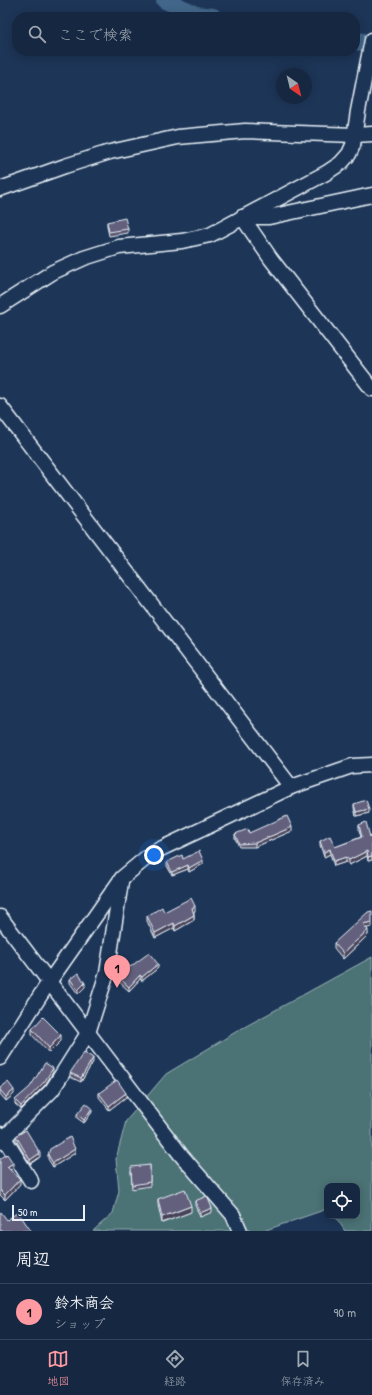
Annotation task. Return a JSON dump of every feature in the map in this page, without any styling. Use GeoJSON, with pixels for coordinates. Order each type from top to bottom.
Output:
{"type":"FeatureCollection","features":[{"type":"Feature","properties":{"kind":"street"},"geometry":{"type":"LineString","coordinates":[[0,306],[53,272],[84,258],[119,247],[182,241],[210,235],[326,173],[341,163],[349,154],[353,145],[372,40]]}},
{"type":"Feature","properties":{"kind":"street"},"geometry":{"type":"LineString","coordinates":[[0,189],[110,152],[178,137],[245,131],[355,135],[372,134]]}},
{"type":"Feature","properties":{"kind":"street"},"geometry":{"type":"LineString","coordinates":[[242,217],[269,218],[372,195]]}},
{"type":"Feature","properties":{"kind":"street"},"geometry":{"type":"LineString","coordinates":[[242,217],[271,259],[372,389]]}},
{"type":"Feature","properties":{"kind":"street"},"geometry":{"type":"LineString","coordinates":[[0,406],[291,787]]}},
{"type":"Feature","properties":{"kind":"street"},"geometry":{"type":"LineString","coordinates":[[0,1058],[49,982],[122,878],[152,853],[291,787],[352,766],[372,765]]}},
{"type":"Feature","properties":{"kind":"street"},"geometry":{"type":"LineString","coordinates":[[31,1181],[1,1138],[52,1090],[88,1033],[106,973],[122,878]]}},
{"type":"Feature","properties":{"kind":"street"},"geometry":{"type":"LineString","coordinates":[[0,917],[181,1155],[233,1215],[240,1231]]}},
{"type":"Feature","properties":{"kind":"green space"},"geometry":{"type":"Polygon","coordinates":[[[372,957],[372,1231],[345,1231],[337,1219],[360,1219],[360,1183],[324,1183],[324,1210],[263,1231],[93,1231],[113,1213],[119,1191],[116,1159],[126,1121],[166,1074],[239,1030],[372,957]]]}},
{"type":"Feature","properties":{"kind":"building"},"geometry":{"type":"Polygon","coordinates":[[[125,218],[128,229],[109,232],[107,222],[125,218]]]}},
{"type":"Feature","properties":{"kind":"building"},"geometry":{"type":"Polygon","coordinates":[[[366,800],[369,809],[356,812],[354,804],[366,800]]]}},
{"type":"Feature","properties":{"kind":"building"},"geometry":{"type":"Polygon","coordinates":[[[287,816],[292,827],[255,843],[239,844],[235,834],[248,829],[249,833],[287,816]]]}},
{"type":"Feature","properties":{"kind":"building"},"geometry":{"type":"Polygon","coordinates":[[[366,822],[370,837],[372,836],[372,856],[368,857],[367,851],[349,860],[346,857],[334,861],[330,849],[324,852],[320,841],[330,836],[335,847],[362,837],[359,825],[366,822]]]}},
{"type":"Feature","properties":{"kind":"building"},"geometry":{"type":"Polygon","coordinates":[[[199,851],[203,860],[189,868],[188,865],[172,872],[167,862],[182,855],[183,859],[199,851]]]}},
{"type":"Feature","properties":{"kind":"building"},"geometry":{"type":"Polygon","coordinates":[[[191,898],[195,906],[192,908],[194,915],[175,926],[174,923],[155,933],[147,916],[162,907],[164,912],[191,898]]]}},
{"type":"Feature","properties":{"kind":"building"},"geometry":{"type":"Polygon","coordinates":[[[372,911],[372,922],[363,924],[368,930],[343,953],[334,943],[368,912],[372,911]]]}},
{"type":"Feature","properties":{"kind":"building"},"geometry":{"type":"Polygon","coordinates":[[[149,953],[158,964],[142,977],[140,975],[129,987],[117,976],[128,964],[130,967],[149,953]]]}},
{"type":"Feature","properties":{"kind":"building"},"geometry":{"type":"Polygon","coordinates":[[[78,973],[85,983],[78,990],[70,979],[78,973]]]}},
{"type":"Feature","properties":{"kind":"building"},"geometry":{"type":"Polygon","coordinates":[[[43,1017],[61,1035],[49,1048],[32,1029],[43,1017]]]}},
{"type":"Feature","properties":{"kind":"building"},"geometry":{"type":"Polygon","coordinates":[[[84,1052],[93,1058],[81,1078],[70,1073],[84,1052]]]}},
{"type":"Feature","properties":{"kind":"building"},"geometry":{"type":"Polygon","coordinates":[[[45,1063],[53,1068],[45,1081],[21,1106],[15,1100],[30,1087],[45,1063]]]}},
{"type":"Feature","properties":{"kind":"building"},"geometry":{"type":"Polygon","coordinates":[[[117,1080],[126,1093],[109,1106],[99,1093],[117,1080]]]}},
{"type":"Feature","properties":{"kind":"building"},"geometry":{"type":"Polygon","coordinates":[[[8,1082],[14,1090],[6,1097],[0,1088],[8,1082]]]}},
{"type":"Feature","properties":{"kind":"building"},"geometry":{"type":"Polygon","coordinates":[[[86,1103],[92,1108],[84,1120],[77,1114],[86,1103]]]}},
{"type":"Feature","properties":{"kind":"building"},"geometry":{"type":"Polygon","coordinates":[[[26,1130],[40,1153],[30,1160],[16,1136],[26,1130]]]}},
{"type":"Feature","properties":{"kind":"building"},"geometry":{"type":"Polygon","coordinates":[[[70,1137],[75,1149],[53,1163],[48,1155],[50,1149],[70,1137]]]}},
{"type":"Feature","properties":{"kind":"building"},"geometry":{"type":"Polygon","coordinates":[[[7,1154],[13,1163],[7,1167],[20,1179],[5,1195],[0,1190],[0,1159],[7,1154]]]}},
{"type":"Feature","properties":{"kind":"building"},"geometry":{"type":"Polygon","coordinates":[[[150,1165],[150,1182],[132,1185],[131,1167],[150,1165]]]}},
{"type":"Feature","properties":{"kind":"building"},"geometry":{"type":"Polygon","coordinates":[[[185,1189],[191,1206],[162,1217],[158,1199],[185,1189]]]}},
{"type":"Feature","properties":{"kind":"building"},"geometry":{"type":"Polygon","coordinates":[[[207,1196],[212,1208],[200,1213],[195,1201],[207,1196]]]}},
{"type":"Feature","properties":{"kind":"building"},"geometry":{"type":"Polygon","coordinates":[[[1,1212],[7,1220],[18,1212],[31,1231],[0,1231],[1,1212]]]}},
{"type":"Feature","properties":{"kind":"waterway"},"geometry":{"type":"LineString","coordinates":[[165,0],[190,12]]}},
{"type":"Feature","properties":{"kind":"waterway"},"geometry":{"type":"LineString","coordinates":[[360,42],[372,43]]}},
{"type":"Feature","properties":{"kind":"place","name":"鈴木商会"},"geometry":{"type":"Point","coordinates":[117,988]}}]}
